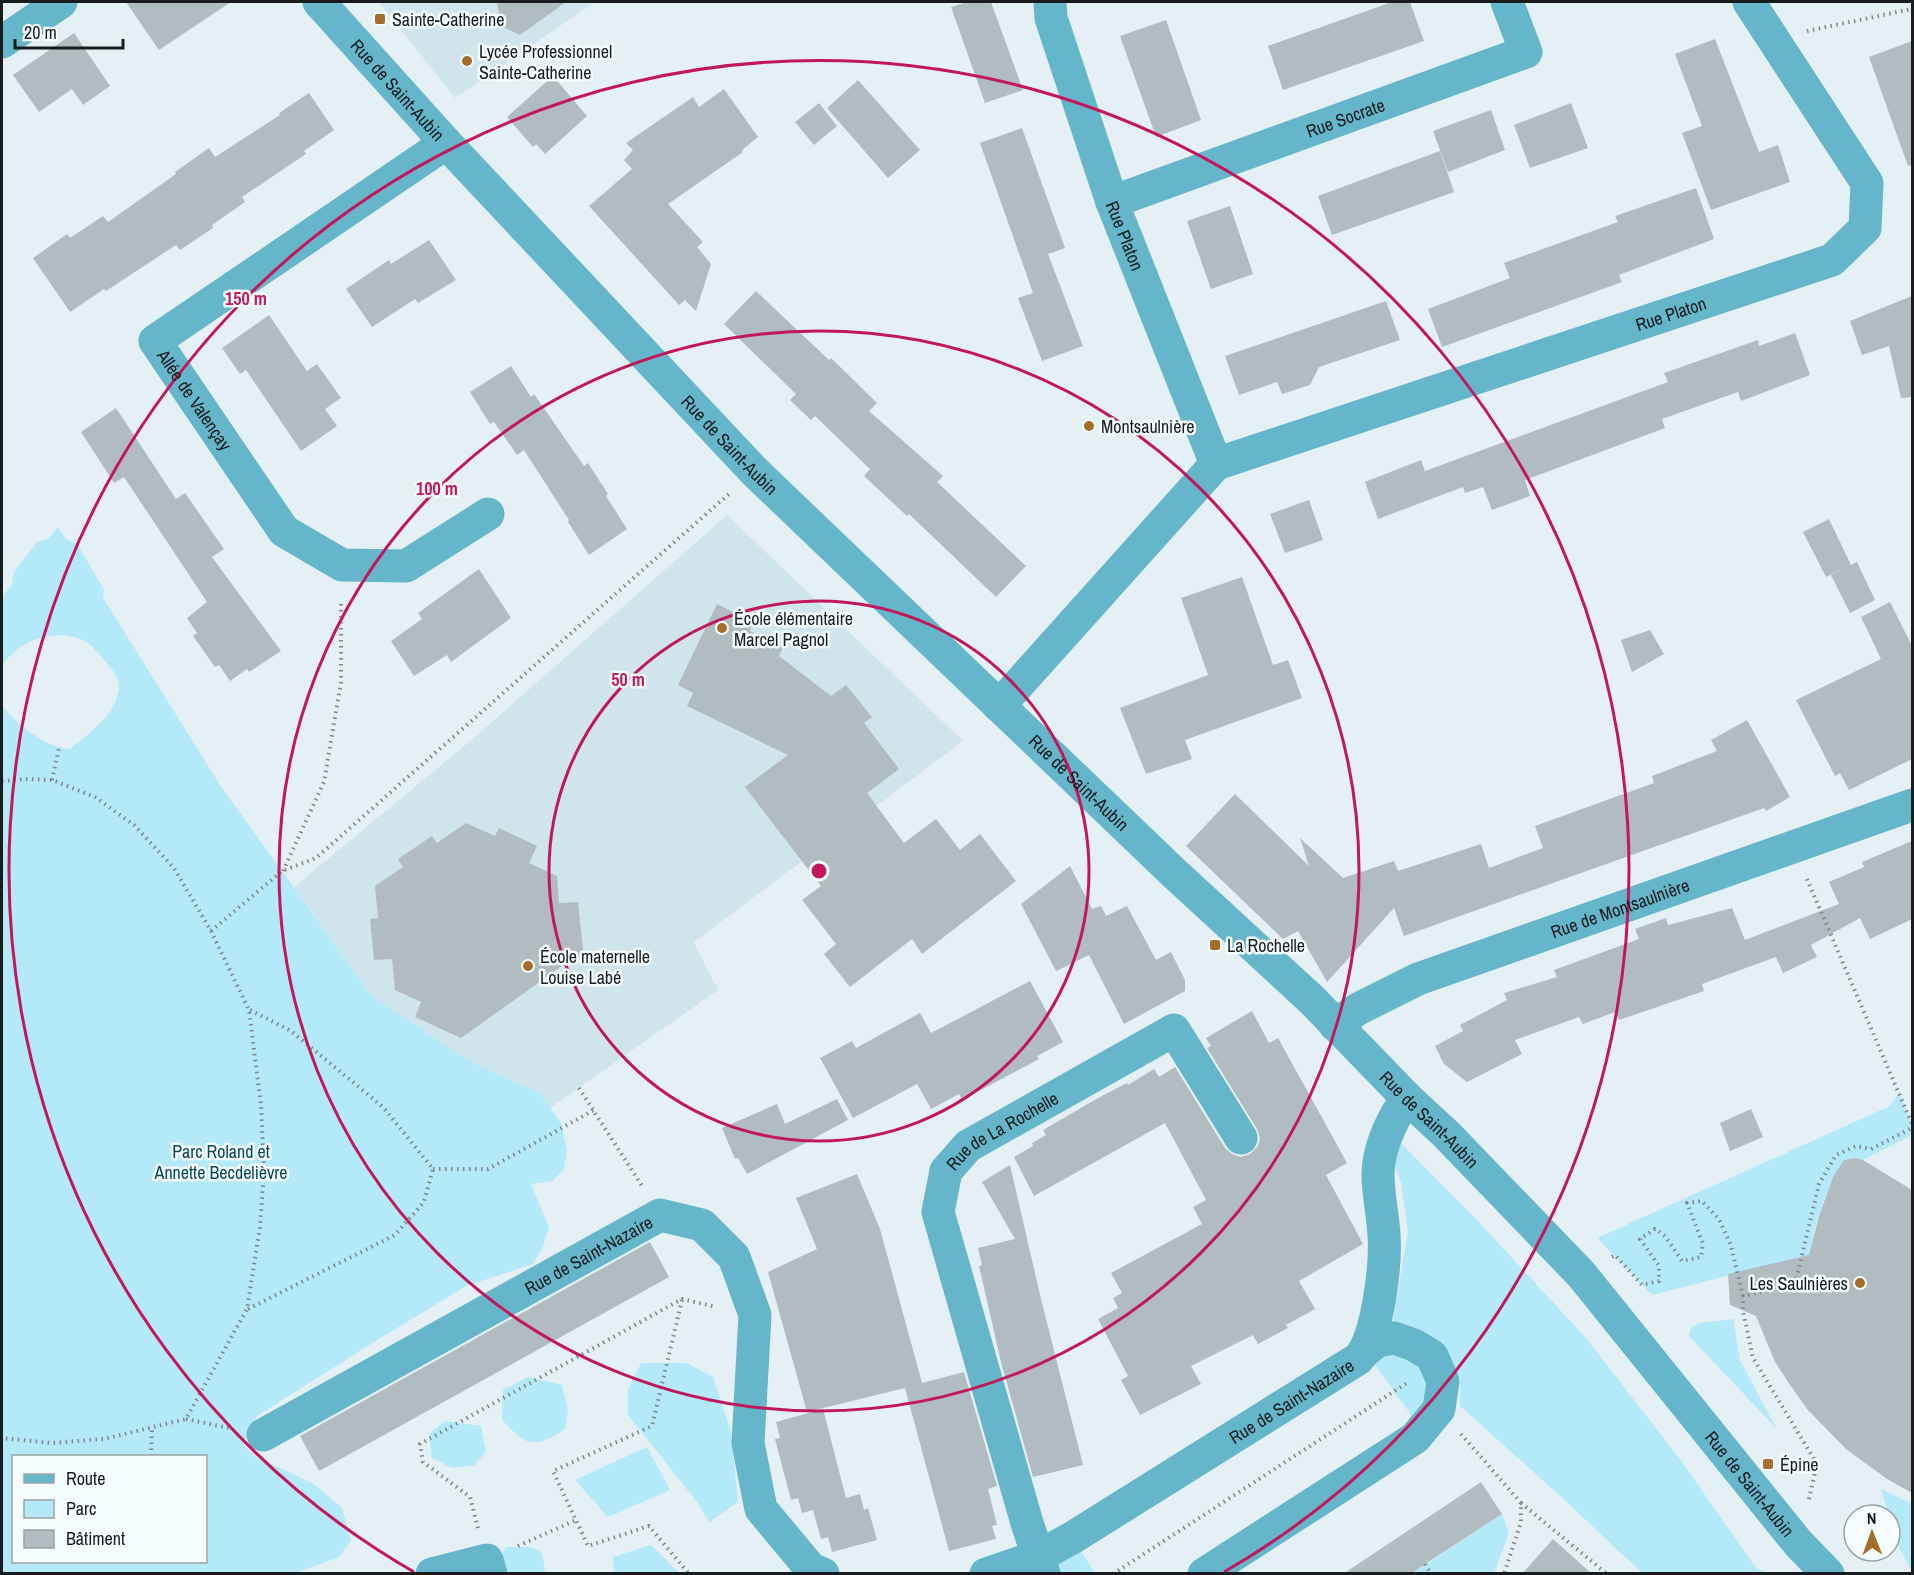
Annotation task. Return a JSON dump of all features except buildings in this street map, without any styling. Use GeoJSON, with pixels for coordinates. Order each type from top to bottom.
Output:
{"type":"FeatureCollection","features":[{"type":"Feature","properties":{"kind":"street"},"geometry":{"type":"LineString","coordinates":[[2,42],[61,2]]}},
{"type":"Feature","properties":{"kind":"street","name":"Rue de Saint-Aubin"},"geometry":{"type":"LineString","coordinates":[[319,2],[446,143],[754,471],[1174,873],[1312,1000],[1581,1274],[1798,1543],[1827,1573]]}},
{"type":"Feature","properties":{"kind":"street","name":"Rue Platon"},"geometry":{"type":"LineString","coordinates":[[1050,2],[1052,18],[1112,202],[1216,464]]}},
{"type":"Feature","properties":{"kind":"street","name":"Rue Socrate"},"geometry":{"type":"LineString","coordinates":[[1112,202],[1526,52],[1507,2]]}},
{"type":"Feature","properties":{"kind":"street","name":"Rue Platon"},"geometry":{"type":"LineString","coordinates":[[999,706],[1216,464],[1832,260],[1865,228],[1867,183],[1749,2]]}},
{"type":"Feature","properties":{"kind":"street","name":"Allée de Valençay"},"geometry":{"type":"LineString","coordinates":[[446,143],[155,341],[284,531],[342,565],[406,566],[488,514]]}},
{"type":"Feature","properties":{"kind":"street","name":"Rue de Montsaulnière"},"geometry":{"type":"LineString","coordinates":[[1335,1025],[1359,1009],[1418,979],[1912,805]]}},
{"type":"Feature","properties":{"kind":"street","name":"Rue de La Rochelle"},"geometry":{"type":"LineString","coordinates":[[1042,1565],[1027,1523],[938,1212],[946,1171],[968,1146],[1173,1030],[1242,1138]]}},
{"type":"Feature","properties":{"kind":"street","name":"Rue de Saint-Nazaire"},"geometry":{"type":"LineString","coordinates":[[986,1574],[1042,1565],[1072,1538],[1358,1359],[1365,1351],[1378,1309],[1385,1238],[1378,1173],[1385,1138],[1395,1114],[1407,1098]]}},
{"type":"Feature","properties":{"kind":"street","name":"Rue de Saint-Nazaire"},"geometry":{"type":"LineString","coordinates":[[263,1436],[660,1215],[702,1226],[734,1257],[755,1315],[748,1443],[761,1509],[811,1569],[823,1574]]}},
{"type":"Feature","properties":{"kind":"street"},"geometry":{"type":"LineString","coordinates":[[1204,1574],[1415,1438],[1439,1409],[1443,1381],[1432,1356],[1414,1345],[1394,1338],[1377,1341],[1365,1351]]}},
{"type":"Feature","properties":{"kind":"street"},"geometry":{"type":"LineString","coordinates":[[432,1574],[489,1567]]}},
{"type":"Feature","properties":{"kind":"path"},"geometry":{"type":"LineString","coordinates":[[1772,38],[1912,9]]}},
{"type":"Feature","properties":{"kind":"path"},"geometry":{"type":"LineString","coordinates":[[211,931],[282,871],[316,858],[754,471]]}},
{"type":"Feature","properties":{"kind":"path"},"geometry":{"type":"LineString","coordinates":[[282,871],[324,782],[341,682],[342,565]]}},
{"type":"Feature","properties":{"kind":"path"},"geometry":{"type":"LineString","coordinates":[[52,780],[59,748]]}},
{"type":"Feature","properties":{"kind":"path"},"geometry":{"type":"LineString","coordinates":[[2,781],[52,780],[95,797],[134,825],[174,868],[211,931],[249,1010],[261,1105],[264,1169],[260,1227],[247,1309],[186,1419]]}},
{"type":"Feature","properties":{"kind":"path"},"geometry":{"type":"LineString","coordinates":[[1743,1296],[1795,1284],[1819,1184],[1836,1155],[1856,1146],[1871,1149],[1912,1126],[1795,848]]}},
{"type":"Feature","properties":{"kind":"path"},"geometry":{"type":"LineString","coordinates":[[249,1010],[291,1031],[383,1107],[433,1169]]}},
{"type":"Feature","properties":{"kind":"path"},"geometry":{"type":"LineString","coordinates":[[579,1088],[660,1215]]}},
{"type":"Feature","properties":{"kind":"path"},"geometry":{"type":"LineString","coordinates":[[433,1169],[488,1169],[594,1110]]}},
{"type":"Feature","properties":{"kind":"path"},"geometry":{"type":"LineString","coordinates":[[247,1309],[395,1235],[424,1202],[433,1169]]}},
{"type":"Feature","properties":{"kind":"path"},"geometry":{"type":"LineString","coordinates":[[1581,1274],[1615,1255],[1642,1285],[1659,1281],[1659,1266],[1641,1239],[1655,1229],[1665,1236],[1682,1261],[1701,1257],[1703,1244],[1687,1203],[1702,1201],[1719,1219],[1731,1246],[1743,1296],[1743,1311],[1753,1358],[1811,1455]]}},
{"type":"Feature","properties":{"kind":"path"},"geometry":{"type":"LineString","coordinates":[[682,1299],[652,1426],[553,1471],[588,1546],[649,1526],[689,1574]]}},
{"type":"Feature","properties":{"kind":"path"},"geometry":{"type":"LineString","coordinates":[[576,1520],[489,1567],[470,1497],[423,1462],[420,1444],[682,1299],[755,1315]]}},
{"type":"Feature","properties":{"kind":"path"},"geometry":{"type":"LineString","coordinates":[[1113,1574],[1436,1365]]}},
{"type":"Feature","properties":{"kind":"path"},"geometry":{"type":"LineString","coordinates":[[1439,1409],[1521,1503],[1607,1574]]}},
{"type":"Feature","properties":{"kind":"path"},"geometry":{"type":"LineString","coordinates":[[2,1438],[51,1443],[94,1440],[186,1419],[263,1436]]}},
{"type":"Feature","properties":{"kind":"path"},"geometry":{"type":"LineString","coordinates":[[151,1455],[152,1427]]}},
{"type":"Feature","properties":{"kind":"path"},"geometry":{"type":"LineString","coordinates":[[1504,1574],[1521,1522],[1521,1503]]}},
{"type":"Feature","properties":{"kind":"path"},"geometry":{"type":"LineString","coordinates":[[1425,1564],[1431,1574]]}},
{"type":"Feature","properties":{"kind":"shaded area","name":"Lycée Professionnel Sainte-Catherine"},"geometry":{"type":"Polygon","coordinates":[[[379,2],[595,2],[455,98],[379,2]]]}},
{"type":"Feature","properties":{"kind":"shaded area"},"geometry":{"type":"Polygon","coordinates":[[[727,515],[963,741],[694,942],[718,990],[485,1154],[294,887],[469,742],[727,515]]]}},
{"type":"Feature","properties":{"kind":"green space","name":"Parc Roland et Annette Becdelièvre"},"geometry":{"type":"Polygon","coordinates":[[[58,527],[66,539],[77,543],[104,590],[103,598],[220,785],[372,996],[472,1063],[540,1093],[561,1123],[567,1150],[564,1169],[552,1181],[531,1184],[549,1227],[543,1246],[533,1264],[466,1286],[257,1416],[243,1444],[254,1456],[314,1484],[342,1508],[351,1540],[339,1557],[296,1573],[2,1573],[2,705],[32,734],[61,748],[70,749],[105,718],[115,703],[119,689],[114,673],[98,653],[83,640],[72,637],[49,636],[27,643],[9,657],[2,666],[2,598],[12,584],[14,572],[37,542],[49,538],[58,527]]]}},
{"type":"Feature","properties":{"kind":"green space"},"geometry":{"type":"Polygon","coordinates":[[[1899,1092],[1912,1124],[1912,1135],[1863,1160],[1855,1158],[1843,1161],[1822,1206],[1814,1230],[1810,1255],[1652,1295],[1597,1238],[1890,1106],[1899,1092]]]}},
{"type":"Feature","properties":{"kind":"green space"},"geometry":{"type":"Polygon","coordinates":[[[1400,1142],[1477,1220],[1586,1338],[1682,1462],[1756,1568],[1768,1573],[1642,1573],[1460,1406],[1460,1377],[1446,1349],[1392,1326],[1408,1231],[1401,1182],[1393,1162],[1400,1142]]]}},
{"type":"Feature","properties":{"kind":"green space"},"geometry":{"type":"Polygon","coordinates":[[[1733,1319],[1740,1360],[1776,1428],[1689,1336],[1691,1328],[1699,1323],[1733,1319]]]}},
{"type":"Feature","properties":{"kind":"green space"},"geometry":{"type":"Polygon","coordinates":[[[1365,1351],[1432,1356],[1422,1430],[1365,1351]]]}},
{"type":"Feature","properties":{"kind":"green space"},"geometry":{"type":"Polygon","coordinates":[[[641,1363],[687,1363],[713,1377],[731,1432],[738,1502],[709,1522],[697,1502],[628,1415],[628,1389],[641,1363]]]}},
{"type":"Feature","properties":{"kind":"green space"},"geometry":{"type":"Polygon","coordinates":[[[528,1377],[562,1385],[568,1410],[565,1429],[538,1442],[524,1440],[502,1420],[503,1390],[528,1377]]]}},
{"type":"Feature","properties":{"kind":"green space"},"geometry":{"type":"Polygon","coordinates":[[[445,1421],[481,1426],[486,1451],[475,1465],[452,1468],[432,1458],[429,1434],[445,1421]]]}},
{"type":"Feature","properties":{"kind":"green space"},"geometry":{"type":"Polygon","coordinates":[[[647,1447],[670,1490],[608,1517],[575,1480],[647,1447]]]}},
{"type":"Feature","properties":{"kind":"green space"},"geometry":{"type":"Polygon","coordinates":[[[1881,1489],[1912,1504],[1912,1573],[1902,1553],[1902,1503],[1885,1503],[1881,1489]]]}},
{"type":"Feature","properties":{"kind":"green space"},"geometry":{"type":"Polygon","coordinates":[[[1502,1514],[1509,1533],[1494,1573],[1411,1574],[1502,1514]]]}},
{"type":"Feature","properties":{"kind":"green space"},"geometry":{"type":"Polygon","coordinates":[[[1072,1538],[1095,1573],[1044,1573],[1072,1538]]]}},
{"type":"Feature","properties":{"kind":"green space"},"geometry":{"type":"Polygon","coordinates":[[[651,1545],[679,1573],[614,1573],[613,1557],[651,1545]]]}},
{"type":"Feature","properties":{"kind":"green space"},"geometry":{"type":"Polygon","coordinates":[[[506,1547],[530,1547],[542,1553],[544,1573],[498,1573],[498,1564],[506,1547]]]}},
{"type":"Feature","properties":{"kind":"place","name":"Sainte-Catherine"},"geometry":{"type":"Point","coordinates":[380,19]}},
{"type":"Feature","properties":{"kind":"place","name":"Lycée Professionnel Sainte-Catherine"},"geometry":{"type":"Point","coordinates":[467,61]}},
{"type":"Feature","properties":{"kind":"place","name":"Montsaulnière"},"geometry":{"type":"Point","coordinates":[1089,426]}},
{"type":"Feature","properties":{"kind":"place","name":"École élémentaire Marcel Pagnol"},"geometry":{"type":"Point","coordinates":[722,628]}},
{"type":"Feature","properties":{"kind":"place","name":"La Rochelle"},"geometry":{"type":"Point","coordinates":[1215,945]}},
{"type":"Feature","properties":{"kind":"place","name":"École maternelle Louise Labé"},"geometry":{"type":"Point","coordinates":[528,966]}},
{"type":"Feature","properties":{"kind":"place","name":"Les Saulnières"},"geometry":{"type":"Point","coordinates":[1860,1283]}},
{"type":"Feature","properties":{"kind":"place","name":"Épine"},"geometry":{"type":"Point","coordinates":[1768,1464]}}]}
